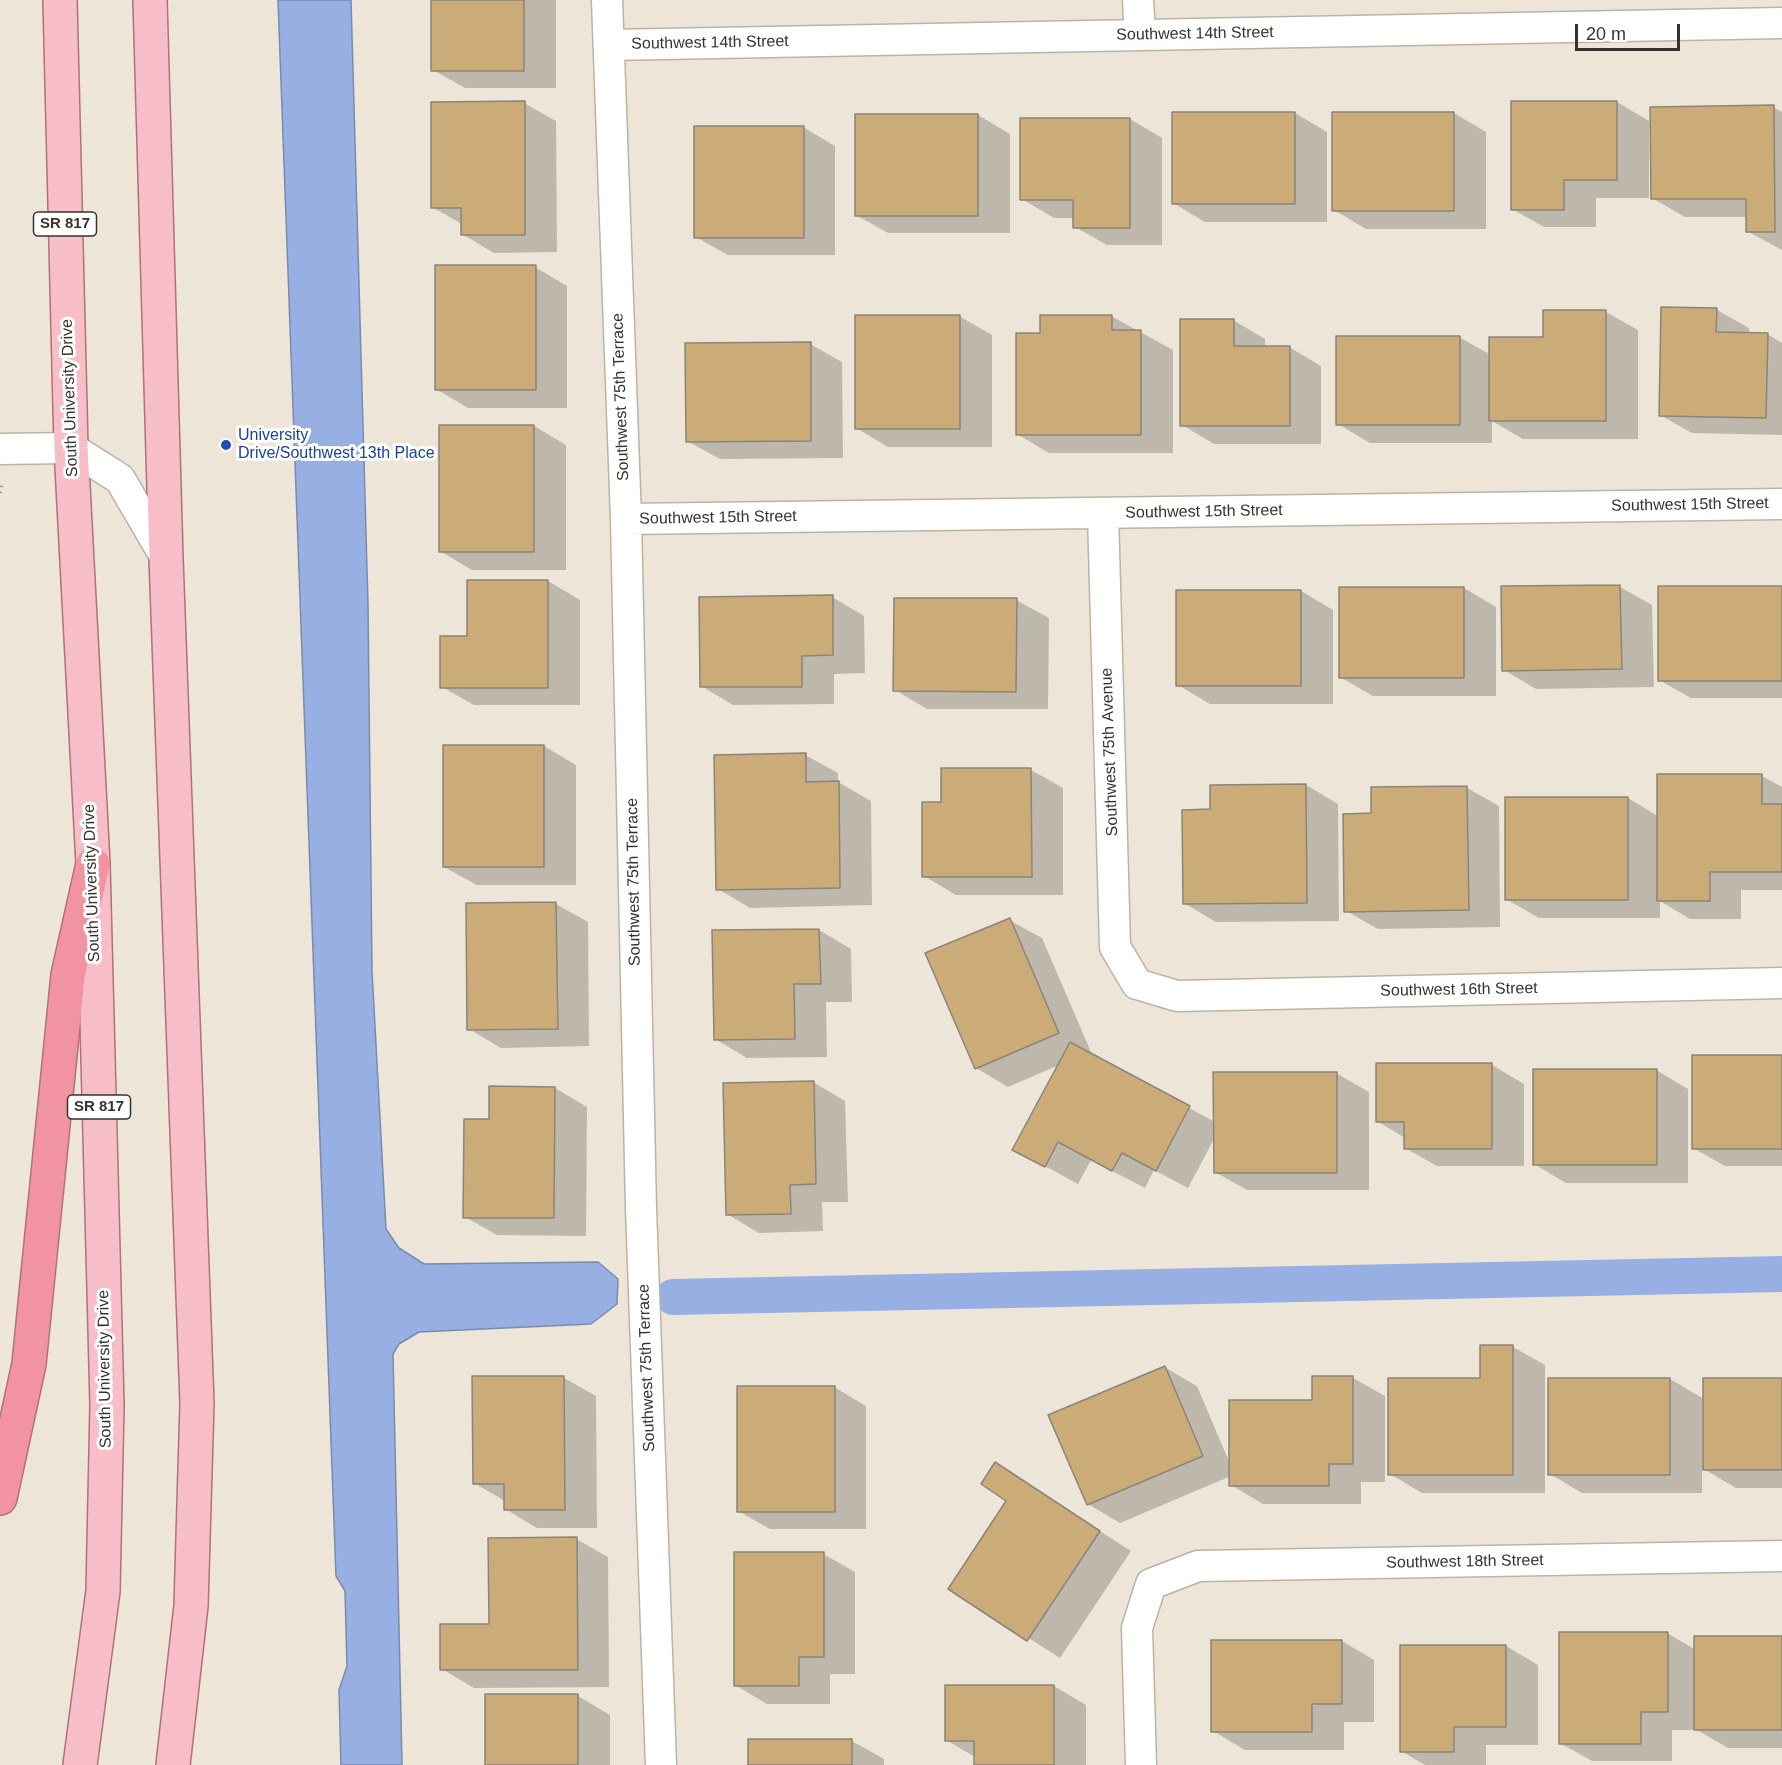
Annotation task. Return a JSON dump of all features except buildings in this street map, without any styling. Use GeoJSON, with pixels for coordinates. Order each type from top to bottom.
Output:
{"type":"FeatureCollection","features":[{"type":"Feature","properties":{"kind":"highway"},"geometry":{"type":"LineString","coordinates":[[0,1498],[29,1364],[68,975],[93,864]]}},
{"type":"Feature","properties":{"kind":"main road","name":"South University Drive"},"geometry":{"type":"LineString","coordinates":[[60,0],[71,448],[93,864],[107,1405],[103,1591],[80,1765]]}},
{"type":"Feature","properties":{"kind":"main road"},"geometry":{"type":"LineString","coordinates":[[150,0],[166,558],[197,1403],[191,1606],[173,1765]]}},
{"type":"Feature","properties":{"kind":"street","name":"Southwest 75th Terrace"},"geometry":{"type":"LineString","coordinates":[[607,0],[626,519],[641,1208],[661,1765]]}},
{"type":"Feature","properties":{"kind":"street"},"geometry":{"type":"LineString","coordinates":[[1138,0],[1140,35]]}},
{"type":"Feature","properties":{"kind":"street","name":"Southwest 14th Street"},"geometry":{"type":"LineString","coordinates":[[609,45],[1140,35],[1654,13],[1782,23]]}},
{"type":"Feature","properties":{"kind":"street"},"geometry":{"type":"LineString","coordinates":[[0,449],[71,448],[120,479],[166,558]]}},
{"type":"Feature","properties":{"kind":"street","name":"Southwest 15th Street"},"geometry":{"type":"LineString","coordinates":[[626,519],[1782,504]]}},
{"type":"Feature","properties":{"kind":"street","name":"Southwest 75th Avenue"},"geometry":{"type":"LineString","coordinates":[[1103,513],[1115,948],[1137,984]]}},
{"type":"Feature","properties":{"kind":"street","name":"Southwest 16th Street"},"geometry":{"type":"LineString","coordinates":[[1137,984],[1177,996],[1782,983]]}},
{"type":"Feature","properties":{"kind":"street","name":"Southwest 18th Street"},"geometry":{"type":"LineString","coordinates":[[1141,1765],[1137,1628],[1151,1584],[1197,1566],[1782,1556]]}},
{"type":"Feature","properties":{"kind":"water"},"geometry":{"type":"Polygon","coordinates":[[[278,0],[351,0],[368,604],[372,971],[386,1229],[399,1248],[424,1264],[598,1262],[618,1279],[617,1304],[591,1324],[419,1332],[399,1344],[393,1354],[402,1765],[341,1765],[339,1690],[347,1666],[345,1591],[336,1576],[278,0]]]}},
{"type":"Feature","properties":{"kind":"waterway"},"geometry":{"type":"LineString","coordinates":[[673,1297],[1782,1274]]}},
{"type":"Feature","properties":{"kind":"place","name":"University Drive/Southwest 13th Place"},"geometry":{"type":"Point","coordinates":[226,445]}}]}
